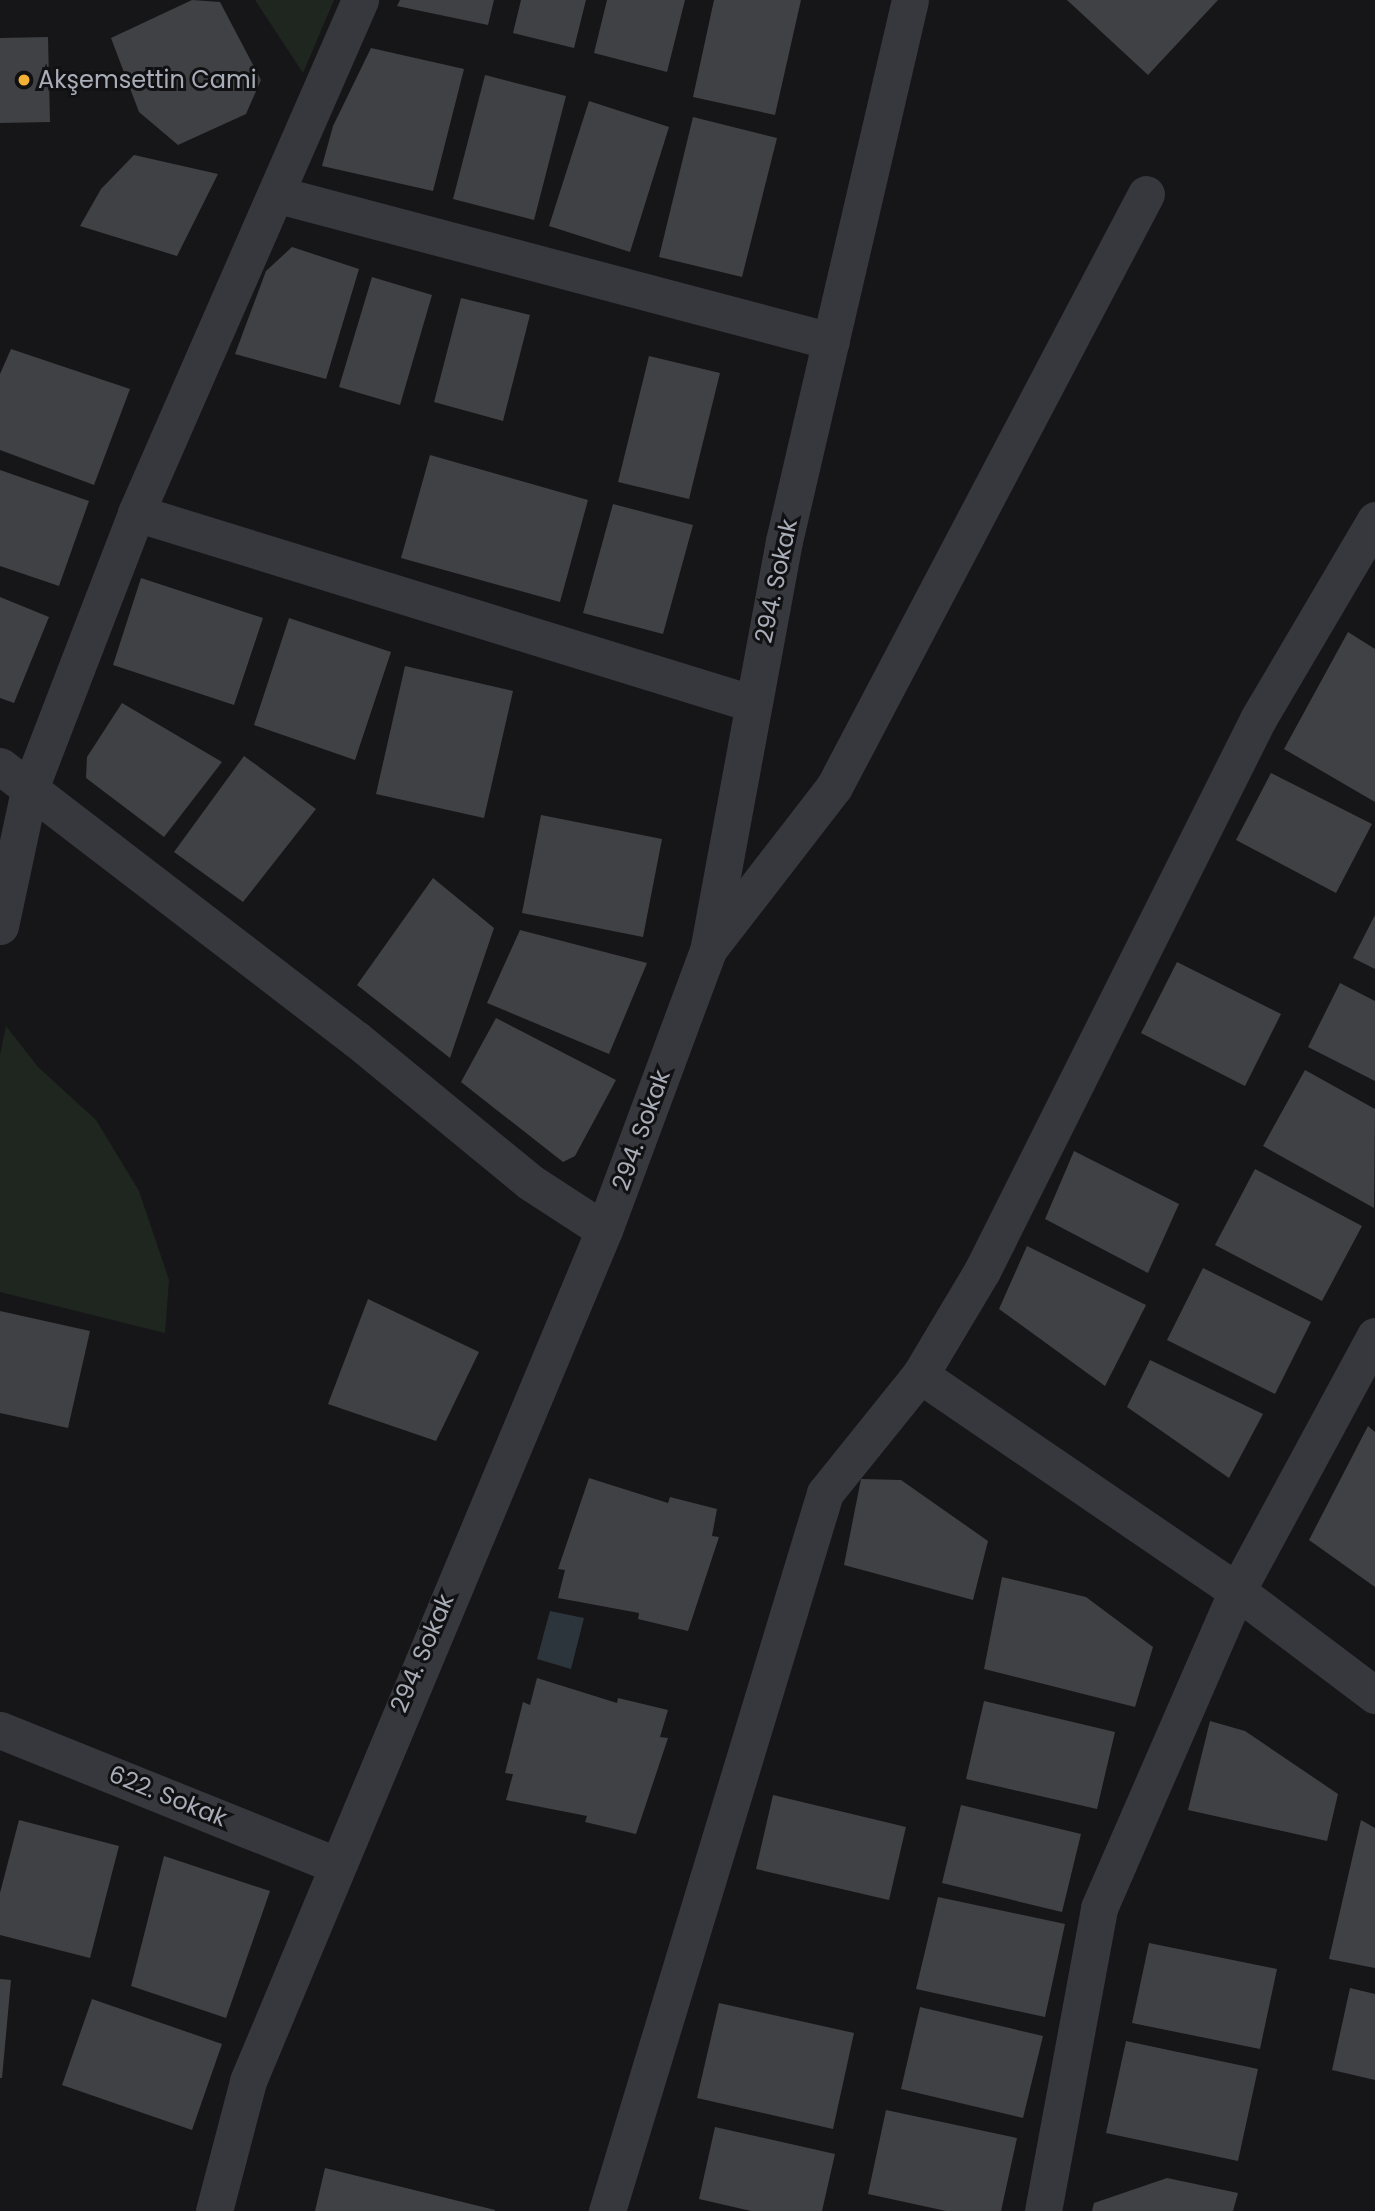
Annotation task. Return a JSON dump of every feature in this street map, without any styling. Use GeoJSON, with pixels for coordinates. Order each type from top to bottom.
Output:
{"type":"FeatureCollection","features":[{"type":"Feature","properties":{"kind":"street"},"geometry":{"type":"LineString","coordinates":[[0,926],[29,791],[136,513],[279,195],[360,0]]}},
{"type":"Feature","properties":{"kind":"street","name":"294. Sokak"},"geometry":{"type":"LineString","coordinates":[[214,2211],[248,2081],[335,1865],[604,1230],[708,951],[751,703],[910,0]]}},
{"type":"Feature","properties":{"kind":"street"},"geometry":{"type":"LineString","coordinates":[[708,951],[834,787],[1146,194]]}},
{"type":"Feature","properties":{"kind":"street"},"geometry":{"type":"LineString","coordinates":[[279,195],[831,341]]}},
{"type":"Feature","properties":{"kind":"street"},"geometry":{"type":"LineString","coordinates":[[136,513],[751,703]]}},
{"type":"Feature","properties":{"kind":"street"},"geometry":{"type":"LineString","coordinates":[[607,2211],[825,1493],[920,1375],[982,1271],[1258,719],[1375,520]]}},
{"type":"Feature","properties":{"kind":"street"},"geometry":{"type":"LineString","coordinates":[[0,766],[29,791],[356,1039],[530,1182],[604,1230]]}},
{"type":"Feature","properties":{"kind":"street"},"geometry":{"type":"LineString","coordinates":[[1043,2211],[1099,1908],[1237,1591],[1375,1336]]}},
{"type":"Feature","properties":{"kind":"street"},"geometry":{"type":"LineString","coordinates":[[920,1375],[1237,1591],[1375,1695]]}},
{"type":"Feature","properties":{"kind":"street","name":"622. Sokak"},"geometry":{"type":"LineString","coordinates":[[0,1731],[335,1865]]}},
{"type":"Feature","properties":{"kind":"shaded area"},"geometry":{"type":"Polygon","coordinates":[[[255,0],[334,0],[303,73],[255,0]]]}},
{"type":"Feature","properties":{"kind":"shaded area"},"geometry":{"type":"Polygon","coordinates":[[[6,1026],[38,1067],[96,1120],[139,1191],[169,1280],[165,1333],[0,1292],[0,1055],[6,1026]]]}},
{"type":"Feature","properties":{"kind":"shaded area"},"geometry":{"type":"Polygon","coordinates":[[[550,1611],[584,1618],[571,1669],[537,1659],[550,1611]]]}},
{"type":"Feature","properties":{"kind":"building"},"geometry":{"type":"Polygon","coordinates":[[[192,0],[220,2],[261,80],[246,114],[178,145],[139,112],[111,38],[192,0]]]}},
{"type":"Feature","properties":{"kind":"building"},"geometry":{"type":"Polygon","coordinates":[[[400,0],[494,0],[488,25],[397,6],[400,0]]]}},
{"type":"Feature","properties":{"kind":"building"},"geometry":{"type":"Polygon","coordinates":[[[521,0],[586,0],[574,48],[513,33],[521,0]]]}},
{"type":"Feature","properties":{"kind":"building"},"geometry":{"type":"Polygon","coordinates":[[[607,0],[685,0],[667,72],[594,53],[607,0]]]}},
{"type":"Feature","properties":{"kind":"building"},"geometry":{"type":"Polygon","coordinates":[[[714,0],[801,0],[775,115],[693,97],[714,0]]]}},
{"type":"Feature","properties":{"kind":"building"},"geometry":{"type":"Polygon","coordinates":[[[1067,0],[1218,0],[1148,75],[1067,0]]]}},
{"type":"Feature","properties":{"kind":"building","name":"Akşemsettin Cami"},"geometry":{"type":"Polygon","coordinates":[[[48,37],[50,122],[0,123],[0,38],[48,37]]]}},
{"type":"Feature","properties":{"kind":"building"},"geometry":{"type":"Polygon","coordinates":[[[371,48],[464,69],[433,191],[322,166],[333,126],[371,48]]]}},
{"type":"Feature","properties":{"kind":"building"},"geometry":{"type":"Polygon","coordinates":[[[485,75],[566,96],[534,220],[453,199],[485,75]]]}},
{"type":"Feature","properties":{"kind":"building"},"geometry":{"type":"Polygon","coordinates":[[[589,101],[669,127],[630,252],[549,226],[589,101]]]}},
{"type":"Feature","properties":{"kind":"building"},"geometry":{"type":"Polygon","coordinates":[[[693,117],[777,138],[742,277],[659,257],[693,117]]]}},
{"type":"Feature","properties":{"kind":"building"},"geometry":{"type":"Polygon","coordinates":[[[134,155],[218,174],[177,256],[80,226],[101,189],[134,155]]]}},
{"type":"Feature","properties":{"kind":"building"},"geometry":{"type":"Polygon","coordinates":[[[292,247],[359,269],[326,379],[235,354],[266,271],[292,247]]]}},
{"type":"Feature","properties":{"kind":"building"},"geometry":{"type":"Polygon","coordinates":[[[372,277],[432,295],[400,405],[339,387],[372,277]]]}},
{"type":"Feature","properties":{"kind":"building"},"geometry":{"type":"Polygon","coordinates":[[[461,298],[530,315],[503,421],[434,402],[461,298]]]}},
{"type":"Feature","properties":{"kind":"building"},"geometry":{"type":"Polygon","coordinates":[[[11,349],[130,389],[94,485],[0,450],[0,374],[11,349]]]}},
{"type":"Feature","properties":{"kind":"building"},"geometry":{"type":"Polygon","coordinates":[[[649,356],[720,373],[689,499],[618,482],[649,356]]]}},
{"type":"Feature","properties":{"kind":"building"},"geometry":{"type":"Polygon","coordinates":[[[430,455],[588,500],[560,602],[401,558],[430,455]]]}},
{"type":"Feature","properties":{"kind":"building"},"geometry":{"type":"Polygon","coordinates":[[[0,470],[89,501],[59,586],[0,566],[0,470]]]}},
{"type":"Feature","properties":{"kind":"building"},"geometry":{"type":"Polygon","coordinates":[[[613,504],[693,525],[663,634],[583,613],[613,504]]]}},
{"type":"Feature","properties":{"kind":"building"},"geometry":{"type":"Polygon","coordinates":[[[141,578],[263,618],[234,705],[113,665],[141,578]]]}},
{"type":"Feature","properties":{"kind":"building"},"geometry":{"type":"Polygon","coordinates":[[[0,597],[49,617],[14,703],[0,698],[0,597]]]}},
{"type":"Feature","properties":{"kind":"building"},"geometry":{"type":"Polygon","coordinates":[[[289,618],[391,652],[355,760],[254,725],[289,618]]]}},
{"type":"Feature","properties":{"kind":"building"},"geometry":{"type":"Polygon","coordinates":[[[1348,632],[1375,649],[1375,802],[1284,749],[1348,632]]]}},
{"type":"Feature","properties":{"kind":"building"},"geometry":{"type":"Polygon","coordinates":[[[405,666],[513,691],[484,818],[376,794],[405,666]]]}},
{"type":"Feature","properties":{"kind":"building"},"geometry":{"type":"Polygon","coordinates":[[[122,703],[222,762],[164,837],[86,778],[87,757],[122,703]]]}},
{"type":"Feature","properties":{"kind":"building"},"geometry":{"type":"Polygon","coordinates":[[[244,756],[316,809],[243,902],[174,852],[244,756]]]}},
{"type":"Feature","properties":{"kind":"building"},"geometry":{"type":"Polygon","coordinates":[[[1271,773],[1372,824],[1336,893],[1236,840],[1271,773]]]}},
{"type":"Feature","properties":{"kind":"building"},"geometry":{"type":"Polygon","coordinates":[[[541,815],[662,839],[643,937],[522,913],[541,815]]]}},
{"type":"Feature","properties":{"kind":"building"},"geometry":{"type":"Polygon","coordinates":[[[433,878],[494,928],[450,1058],[357,985],[433,878]]]}},
{"type":"Feature","properties":{"kind":"building"},"geometry":{"type":"Polygon","coordinates":[[[1375,915],[1375,969],[1353,958],[1375,915]]]}},
{"type":"Feature","properties":{"kind":"building"},"geometry":{"type":"Polygon","coordinates":[[[520,930],[647,963],[609,1054],[487,1003],[520,930]]]}},
{"type":"Feature","properties":{"kind":"building"},"geometry":{"type":"Polygon","coordinates":[[[1177,962],[1281,1014],[1245,1086],[1141,1033],[1177,962]]]}},
{"type":"Feature","properties":{"kind":"building"},"geometry":{"type":"Polygon","coordinates":[[[1340,983],[1375,1001],[1375,1081],[1308,1047],[1340,983]]]}},
{"type":"Feature","properties":{"kind":"building"},"geometry":{"type":"Polygon","coordinates":[[[496,1018],[616,1080],[575,1156],[563,1162],[461,1082],[496,1018]]]}},
{"type":"Feature","properties":{"kind":"building"},"geometry":{"type":"Polygon","coordinates":[[[1305,1070],[1375,1109],[1374,1208],[1263,1146],[1305,1070]]]}},
{"type":"Feature","properties":{"kind":"building"},"geometry":{"type":"Polygon","coordinates":[[[1074,1151],[1179,1204],[1148,1273],[1045,1219],[1074,1151]]]}},
{"type":"Feature","properties":{"kind":"building"},"geometry":{"type":"Polygon","coordinates":[[[1255,1169],[1362,1226],[1322,1301],[1215,1245],[1255,1169]]]}},
{"type":"Feature","properties":{"kind":"building"},"geometry":{"type":"Polygon","coordinates":[[[1027,1246],[1146,1305],[1105,1386],[999,1309],[1027,1246]]]}},
{"type":"Feature","properties":{"kind":"building"},"geometry":{"type":"Polygon","coordinates":[[[1203,1268],[1311,1322],[1275,1394],[1167,1340],[1203,1268]]]}},
{"type":"Feature","properties":{"kind":"building"},"geometry":{"type":"Polygon","coordinates":[[[368,1299],[479,1352],[436,1441],[328,1404],[368,1299]]]}},
{"type":"Feature","properties":{"kind":"building"},"geometry":{"type":"Polygon","coordinates":[[[0,1311],[90,1331],[68,1428],[0,1413],[0,1311]]]}},
{"type":"Feature","properties":{"kind":"building"},"geometry":{"type":"Polygon","coordinates":[[[1150,1360],[1263,1414],[1229,1478],[1127,1407],[1150,1360]]]}},
{"type":"Feature","properties":{"kind":"building"},"geometry":{"type":"Polygon","coordinates":[[[1368,1426],[1375,1432],[1375,1587],[1309,1540],[1368,1426]]]}},
{"type":"Feature","properties":{"kind":"building"},"geometry":{"type":"Polygon","coordinates":[[[589,1478],[668,1503],[670,1497],[717,1509],[712,1536],[719,1537],[688,1631],[638,1619],[639,1613],[558,1598],[565,1570],[558,1569],[589,1478]]]}},
{"type":"Feature","properties":{"kind":"building"},"geometry":{"type":"Polygon","coordinates":[[[861,1479],[901,1480],[988,1541],[973,1600],[844,1565],[861,1479]]]}},
{"type":"Feature","properties":{"kind":"building"},"geometry":{"type":"Polygon","coordinates":[[[1002,1577],[1086,1597],[1153,1647],[1135,1707],[984,1669],[1002,1577]]]}},
{"type":"Feature","properties":{"kind":"building"},"geometry":{"type":"Polygon","coordinates":[[[537,1678],[617,1703],[618,1698],[668,1710],[660,1737],[668,1738],[636,1834],[585,1822],[587,1816],[506,1800],[513,1774],[505,1773],[523,1702],[530,1705],[537,1678]]]}},
{"type":"Feature","properties":{"kind":"building"},"geometry":{"type":"Polygon","coordinates":[[[984,1701],[1115,1732],[1097,1809],[966,1779],[984,1701]]]}},
{"type":"Feature","properties":{"kind":"building"},"geometry":{"type":"Polygon","coordinates":[[[1210,1721],[1245,1731],[1338,1794],[1327,1841],[1188,1810],[1210,1721]]]}},
{"type":"Feature","properties":{"kind":"building"},"geometry":{"type":"Polygon","coordinates":[[[773,1795],[906,1827],[889,1900],[756,1869],[773,1795]]]}},
{"type":"Feature","properties":{"kind":"building"},"geometry":{"type":"Polygon","coordinates":[[[961,1805],[1081,1834],[1062,1912],[942,1883],[961,1805]]]}},
{"type":"Feature","properties":{"kind":"building"},"geometry":{"type":"Polygon","coordinates":[[[19,1820],[119,1846],[90,1958],[0,1935],[0,1893],[19,1820]]]}},
{"type":"Feature","properties":{"kind":"building"},"geometry":{"type":"Polygon","coordinates":[[[1361,1820],[1375,1828],[1375,1968],[1329,1959],[1361,1820]]]}},
{"type":"Feature","properties":{"kind":"building"},"geometry":{"type":"Polygon","coordinates":[[[164,1856],[270,1891],[226,2018],[131,1986],[164,1856]]]}},
{"type":"Feature","properties":{"kind":"building"},"geometry":{"type":"Polygon","coordinates":[[[938,1897],[1065,1924],[1045,2017],[916,1989],[938,1897]]]}},
{"type":"Feature","properties":{"kind":"building"},"geometry":{"type":"Polygon","coordinates":[[[1149,1943],[1277,1969],[1260,2049],[1132,2023],[1149,1943]]]}},
{"type":"Feature","properties":{"kind":"building"},"geometry":{"type":"Polygon","coordinates":[[[0,1979],[11,1980],[2,2078],[0,2078],[0,1979]]]}},
{"type":"Feature","properties":{"kind":"building"},"geometry":{"type":"Polygon","coordinates":[[[1350,1988],[1375,1994],[1375,2080],[1332,2070],[1350,1988]]]}},
{"type":"Feature","properties":{"kind":"building"},"geometry":{"type":"Polygon","coordinates":[[[92,1999],[222,2044],[192,2130],[62,2085],[92,1999]]]}},
{"type":"Feature","properties":{"kind":"building"},"geometry":{"type":"Polygon","coordinates":[[[719,2003],[854,2033],[833,2129],[697,2098],[719,2003]]]}},
{"type":"Feature","properties":{"kind":"building"},"geometry":{"type":"Polygon","coordinates":[[[920,2007],[1043,2036],[1023,2118],[901,2089],[920,2007]]]}},
{"type":"Feature","properties":{"kind":"building"},"geometry":{"type":"Polygon","coordinates":[[[1126,2041],[1258,2069],[1238,2161],[1106,2133],[1126,2041]]]}},
{"type":"Feature","properties":{"kind":"building"},"geometry":{"type":"Polygon","coordinates":[[[886,2110],[1017,2138],[1001,2211],[946,2211],[868,2194],[886,2110]]]}},
{"type":"Feature","properties":{"kind":"building"},"geometry":{"type":"Polygon","coordinates":[[[715,2127],[835,2154],[822,2211],[751,2211],[699,2199],[715,2127]]]}},
{"type":"Feature","properties":{"kind":"building"},"geometry":{"type":"Polygon","coordinates":[[[325,2168],[495,2210],[495,2211],[315,2211],[325,2168]]]}},
{"type":"Feature","properties":{"kind":"building"},"geometry":{"type":"Polygon","coordinates":[[[1167,2178],[1238,2193],[1233,2211],[1092,2211],[1094,2203],[1167,2178]]]}},
{"type":"Feature","properties":{"kind":"place","name":"Akşemsettin Cami"},"geometry":{"type":"Point","coordinates":[24,80]}}]}
